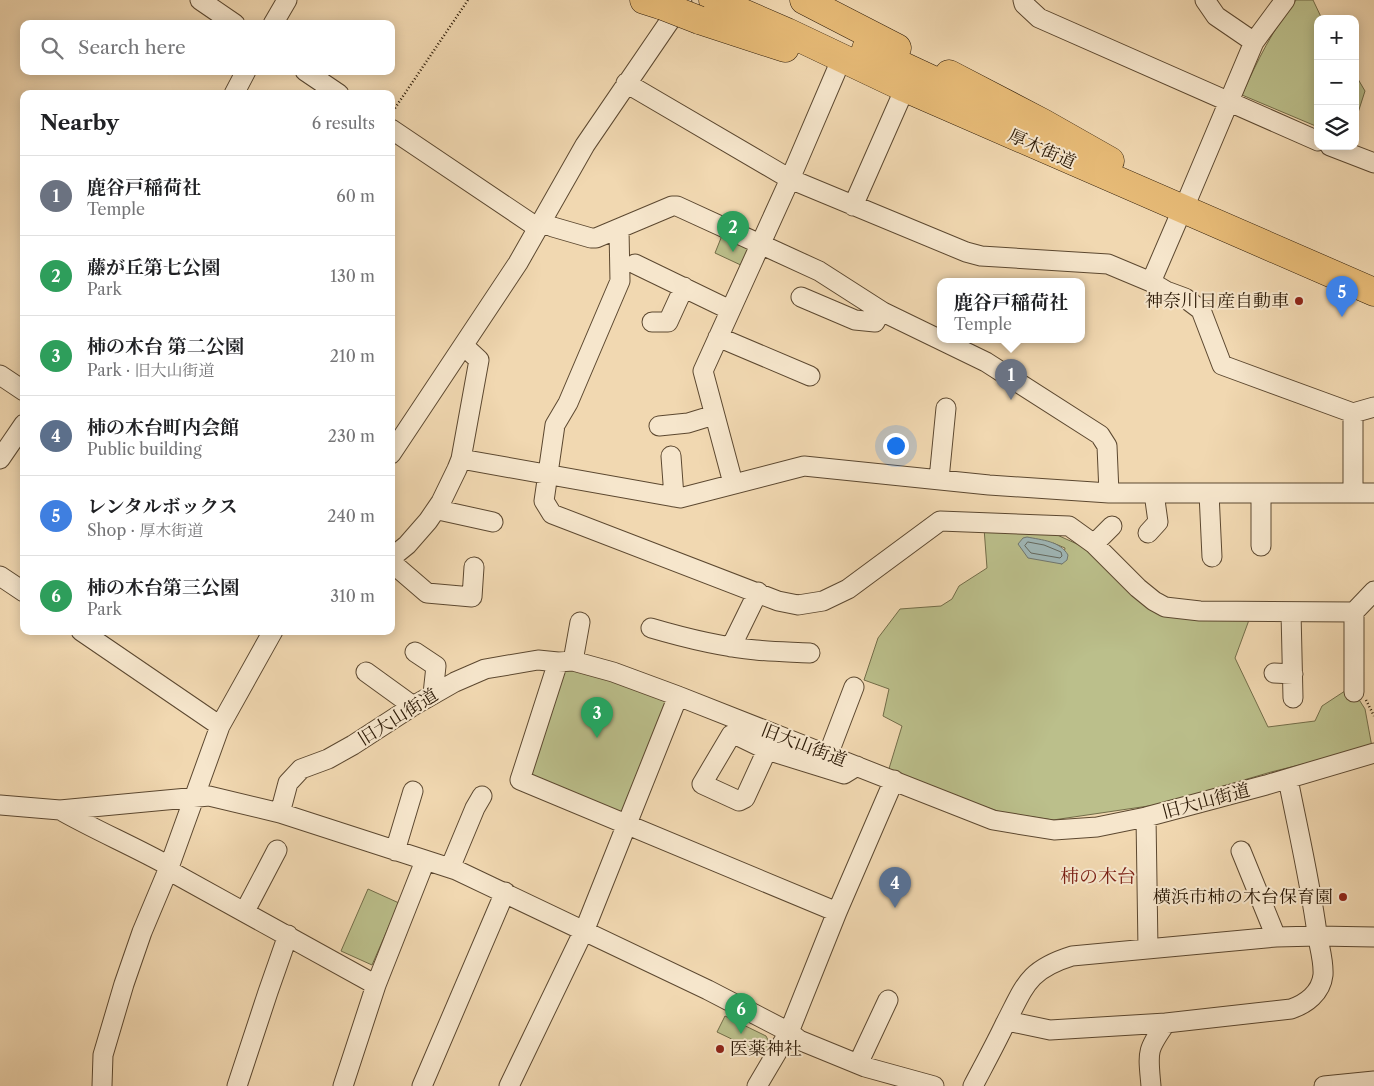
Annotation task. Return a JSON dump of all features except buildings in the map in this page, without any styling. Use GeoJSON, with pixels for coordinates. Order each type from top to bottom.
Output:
{"type":"FeatureCollection","features":[{"type":"Feature","properties":{"kind":"highway","name":"厚木街道"},"geometry":{"type":"LineString","coordinates":[[758,0],[1110,161],[1186,203],[1374,292]]}},
{"type":"Feature","properties":{"kind":"highway"},"geometry":{"type":"LineString","coordinates":[[804,0],[1043,123],[1110,161]]}},
{"type":"Feature","properties":{"kind":"highway","name":"厚木街道"},"geometry":{"type":"LineString","coordinates":[[681,5],[787,32],[905,88],[1186,203],[1374,276]]}},
{"type":"Feature","properties":{"kind":"highway"},"geometry":{"type":"LineString","coordinates":[[681,5],[838,66],[905,88]]}},
{"type":"Feature","properties":{"kind":"street"},"geometry":{"type":"LineString","coordinates":[[200,0],[229,20]]}},
{"type":"Feature","properties":{"kind":"street"},"geometry":{"type":"LineString","coordinates":[[275,20],[287,0]]}},
{"type":"Feature","properties":{"kind":"street"},"geometry":{"type":"LineString","coordinates":[[1023,0],[1024,4],[1039,18],[1314,139]]}},
{"type":"Feature","properties":{"kind":"street"},"geometry":{"type":"LineString","coordinates":[[1205,0],[1216,16],[1254,42]]}},
{"type":"Feature","properties":{"kind":"street"},"geometry":{"type":"LineString","coordinates":[[1151,282],[1254,42],[1285,0]]}},
{"type":"Feature","properties":{"kind":"street"},"geometry":{"type":"LineString","coordinates":[[395,448],[518,263],[585,145],[681,5]]}},
{"type":"Feature","properties":{"kind":"street"},"geometry":{"type":"LineString","coordinates":[[733,483],[702,371],[790,179],[838,66]]}},
{"type":"Feature","properties":{"kind":"street"},"geometry":{"type":"LineString","coordinates":[[236,90],[244,75]]}},
{"type":"Feature","properties":{"kind":"street"},"geometry":{"type":"LineString","coordinates":[[311,75],[333,90]]}},
{"type":"Feature","properties":{"kind":"street"},"geometry":{"type":"LineString","coordinates":[[626,83],[790,179],[966,252],[981,256],[1108,264],[1151,282],[1166,291],[1185,298],[1200,310],[1222,364],[1353,413],[1374,407]]}},
{"type":"Feature","properties":{"kind":"street"},"geometry":{"type":"LineString","coordinates":[[853,206],[905,88]]}},
{"type":"Feature","properties":{"kind":"street"},"geometry":{"type":"LineString","coordinates":[[395,132],[540,225],[591,238],[619,229],[672,206],[677,206],[819,271],[881,312],[937,339]]}},
{"type":"Feature","properties":{"kind":"street"},"geometry":{"type":"LineString","coordinates":[[1340,150],[1374,163]]}},
{"type":"Feature","properties":{"kind":"street"},"geometry":{"type":"LineString","coordinates":[[619,229],[620,281],[568,403],[555,425],[544,501],[552,514],[778,601],[798,605],[823,602],[848,588],[940,521],[1070,526],[1094,544],[1138,588],[1165,607],[1200,611],[1354,612]]}},
{"type":"Feature","properties":{"kind":"street"},"geometry":{"type":"LineString","coordinates":[[636,264],[730,310]]}},
{"type":"Feature","properties":{"kind":"street"},"geometry":{"type":"LineString","coordinates":[[652,322],[668,322],[684,287]]}},
{"type":"Feature","properties":{"kind":"street"},"geometry":{"type":"LineString","coordinates":[[801,297],[864,322],[875,322],[881,312]]}},
{"type":"Feature","properties":{"kind":"street"},"geometry":{"type":"LineString","coordinates":[[718,337],[810,376]]}},
{"type":"Feature","properties":{"kind":"street"},"geometry":{"type":"LineString","coordinates":[[946,343],[986,362],[1100,435],[1107,446],[1108,493]]}},
{"type":"Feature","properties":{"kind":"street"},"geometry":{"type":"LineString","coordinates":[[395,556],[412,539],[437,508],[461,458],[479,360],[464,346]]}},
{"type":"Feature","properties":{"kind":"street"},"geometry":{"type":"LineString","coordinates":[[0,374],[20,388]]}},
{"type":"Feature","properties":{"kind":"street"},"geometry":{"type":"LineString","coordinates":[[1353,413],[1353,492]]}},
{"type":"Feature","properties":{"kind":"street"},"geometry":{"type":"LineString","coordinates":[[659,426],[688,423],[714,415]]}},
{"type":"Feature","properties":{"kind":"street"},"geometry":{"type":"LineString","coordinates":[[939,479],[949,416]]}},
{"type":"Feature","properties":{"kind":"street"},"geometry":{"type":"LineString","coordinates":[[0,459],[20,430]]}},
{"type":"Feature","properties":{"kind":"street"},"geometry":{"type":"LineString","coordinates":[[671,456],[674,497]]}},
{"type":"Feature","properties":{"kind":"street"},"geometry":{"type":"LineString","coordinates":[[461,458],[680,498],[804,466],[990,485],[1108,493],[1374,493]]}},
{"type":"Feature","properties":{"kind":"street"},"geometry":{"type":"LineString","coordinates":[[1261,492],[1261,546]]}},
{"type":"Feature","properties":{"kind":"street"},"geometry":{"type":"LineString","coordinates":[[1148,533],[1158,522],[1154,493]]}},
{"type":"Feature","properties":{"kind":"street"},"geometry":{"type":"LineString","coordinates":[[1209,493],[1212,557]]}},
{"type":"Feature","properties":{"kind":"street"},"geometry":{"type":"LineString","coordinates":[[437,508],[493,522]]}},
{"type":"Feature","properties":{"kind":"street"},"geometry":{"type":"LineString","coordinates":[[1094,544],[1112,526]]}},
{"type":"Feature","properties":{"kind":"street"},"geometry":{"type":"LineString","coordinates":[[395,564],[428,593],[472,596],[474,567]]}},
{"type":"Feature","properties":{"kind":"street"},"geometry":{"type":"LineString","coordinates":[[0,576],[20,589]]}},
{"type":"Feature","properties":{"kind":"street"},"geometry":{"type":"LineString","coordinates":[[1354,692],[1354,612],[1374,591]]}},
{"type":"Feature","properties":{"kind":"street"},"geometry":{"type":"LineString","coordinates":[[731,647],[758,592]]}},
{"type":"Feature","properties":{"kind":"street"},"geometry":{"type":"LineString","coordinates":[[1292,612],[1293,698]]}},
{"type":"Feature","properties":{"kind":"street"},"geometry":{"type":"LineString","coordinates":[[581,621],[520,780],[837,912]]}},
{"type":"Feature","properties":{"kind":"street"},"geometry":{"type":"LineString","coordinates":[[651,628],[686,638],[731,647],[810,653]]}},
{"type":"Feature","properties":{"kind":"street"},"geometry":{"type":"LineString","coordinates":[[87,635],[220,726]]}},
{"type":"Feature","properties":{"kind":"street"},"geometry":{"type":"LineString","coordinates":[[102,1086],[103,1055],[142,932],[168,868],[220,726],[271,635]]}},
{"type":"Feature","properties":{"kind":"street"},"geometry":{"type":"LineString","coordinates":[[415,652],[436,666],[433,694]]}},
{"type":"Feature","properties":{"kind":"street","name":"旧大山街道"},"geometry":{"type":"LineString","coordinates":[[280,813],[288,783],[301,769],[328,759],[353,745],[413,706],[455,682],[485,669],[538,660],[565,661],[613,672],[993,820],[1054,830],[1097,827],[1146,816],[1374,753]]}},
{"type":"Feature","properties":{"kind":"street"},"geometry":{"type":"LineString","coordinates":[[1274,673],[1293,674]]}},
{"type":"Feature","properties":{"kind":"street"},"geometry":{"type":"LineString","coordinates":[[371,681],[413,706]]}},
{"type":"Feature","properties":{"kind":"street"},"geometry":{"type":"LineString","coordinates":[[828,755],[847,694]]}},
{"type":"Feature","properties":{"kind":"street"},"geometry":{"type":"LineString","coordinates":[[509,1086],[583,930],[678,696]]}},
{"type":"Feature","properties":{"kind":"street"},"geometry":{"type":"LineString","coordinates":[[767,750],[844,774],[858,766]]}},
{"type":"Feature","properties":{"kind":"street"},"geometry":{"type":"LineString","coordinates":[[1007,1021],[1050,1030],[1166,1023],[1291,1009],[1304,1004],[1313,996],[1323,975],[1322,958],[1288,778]]}},
{"type":"Feature","properties":{"kind":"street"},"geometry":{"type":"LineString","coordinates":[[756,1086],[789,1032],[837,912],[894,780]]}},
{"type":"Feature","properties":{"kind":"street"},"geometry":{"type":"LineString","coordinates":[[395,851],[413,790]]}},
{"type":"Feature","properties":{"kind":"street"},"geometry":{"type":"LineString","coordinates":[[0,805],[60,810],[209,796],[280,813],[450,868],[583,930],[789,1032],[798,1040],[858,1064],[934,1086]]}},
{"type":"Feature","properties":{"kind":"street"},"geometry":{"type":"LineString","coordinates":[[450,868],[474,802]]}},
{"type":"Feature","properties":{"kind":"street"},"geometry":{"type":"LineString","coordinates":[[60,810],[89,827],[142,851],[168,868],[376,985]]}},
{"type":"Feature","properties":{"kind":"street"},"geometry":{"type":"LineString","coordinates":[[1146,816],[1148,949]]}},
{"type":"Feature","properties":{"kind":"street"},"geometry":{"type":"LineString","coordinates":[[245,911],[277,850]]}},
{"type":"Feature","properties":{"kind":"street"},"geometry":{"type":"LineString","coordinates":[[1241,851],[1276,937]]}},
{"type":"Feature","properties":{"kind":"street"},"geometry":{"type":"LineString","coordinates":[[343,1086],[376,985],[425,861]]}},
{"type":"Feature","properties":{"kind":"street"},"geometry":{"type":"LineString","coordinates":[[422,1086],[505,892]]}},
{"type":"Feature","properties":{"kind":"street"},"geometry":{"type":"LineString","coordinates":[[237,1086],[288,935]]}},
{"type":"Feature","properties":{"kind":"street"},"geometry":{"type":"LineString","coordinates":[[973,1086],[1019,994],[1038,972],[1054,962],[1072,956],[1276,937],[1374,937]]}},
{"type":"Feature","properties":{"kind":"street"},"geometry":{"type":"LineString","coordinates":[[858,1064],[888,1000]]}},
{"type":"Feature","properties":{"kind":"street"},"geometry":{"type":"LineString","coordinates":[[1151,1086],[1148,1052],[1166,1023]]}},
{"type":"Feature","properties":{"kind":"street"},"geometry":{"type":"LineString","coordinates":[[1324,1086],[1374,1081]]}},
{"type":"Feature","properties":{"kind":"path"},"geometry":{"type":"LineString","coordinates":[[395,108],[468,0]]}},
{"type":"Feature","properties":{"kind":"green space"},"geometry":{"type":"Polygon","coordinates":[[[1296,0],[1313,0],[1320,15],[1314,15],[1314,125],[1242,95],[1280,22],[1296,0]]]}},
{"type":"Feature","properties":{"kind":"green space"},"geometry":{"type":"Polygon","coordinates":[[[1359,81],[1365,91],[1359,110],[1359,81]]]}},
{"type":"Feature","properties":{"kind":"green space"},"geometry":{"type":"Polygon","coordinates":[[[723,233],[751,250],[745,267],[715,253],[723,233]]]}},
{"type":"Feature","properties":{"kind":"green space"},"geometry":{"type":"Polygon","coordinates":[[[984,528],[1044,529],[1088,549],[1155,612],[1182,618],[1249,620],[1235,658],[1268,727],[1315,721],[1322,706],[1351,687],[1365,709],[1372,747],[1271,772],[1162,804],[1053,820],[1000,812],[888,772],[902,726],[883,716],[889,689],[864,680],[878,638],[900,609],[941,606],[952,599],[959,586],[987,568],[984,528]],[[1053,543],[1055,561],[1062,564],[1065,548],[1053,543]]]}},
{"type":"Feature","properties":{"kind":"green space"},"geometry":{"type":"Polygon","coordinates":[[[558,662],[678,696],[626,824],[520,780],[558,662]]]}},
{"type":"Feature","properties":{"kind":"green space"},"geometry":{"type":"Polygon","coordinates":[[[368,889],[399,903],[372,965],[341,951],[368,889]]]}},
{"type":"Feature","properties":{"kind":"green space"},"geometry":{"type":"Polygon","coordinates":[[[725,1016],[766,1036],[771,1046],[765,1055],[717,1032],[725,1016]]]}},
{"type":"Feature","properties":{"kind":"water"},"geometry":{"type":"Polygon","coordinates":[[[1027,537],[1055,544],[1065,550],[1068,555],[1067,560],[1062,564],[1028,558],[1018,544],[1023,538],[1027,537]]]}},
{"type":"Feature","properties":{"kind":"place","name":"藤が丘第七公園"},"geometry":{"type":"Point","coordinates":[733,252]}},
{"type":"Feature","properties":{"kind":"place","name":"神奈川日産自動車"},"geometry":{"type":"Point","coordinates":[1299,301]}},
{"type":"Feature","properties":{"kind":"place","name":"レンタルボックス"},"geometry":{"type":"Point","coordinates":[1342,317]}},
{"type":"Feature","properties":{"kind":"place","name":"鹿谷戸稲荷社"},"geometry":{"type":"Point","coordinates":[1011,400]}},
{"type":"Feature","properties":{"kind":"place","name":"柿の木台 第二公園"},"geometry":{"type":"Point","coordinates":[597,738]}},
{"type":"Feature","properties":{"kind":"place","name":"横浜市柿の木台保育園"},"geometry":{"type":"Point","coordinates":[1343,897]}},
{"type":"Feature","properties":{"kind":"place","name":"柿の木台町内会館"},"geometry":{"type":"Point","coordinates":[895,908]}},
{"type":"Feature","properties":{"kind":"place","name":"柿の木台第三公園"},"geometry":{"type":"Point","coordinates":[741,1034]}},
{"type":"Feature","properties":{"kind":"place","name":"医薬神社"},"geometry":{"type":"Point","coordinates":[720,1049]}},
{"type":"Feature","properties":{"kind":"district","name":"柿の木台"},"geometry":{"type":"Point","coordinates":[1098,876]}}]}
